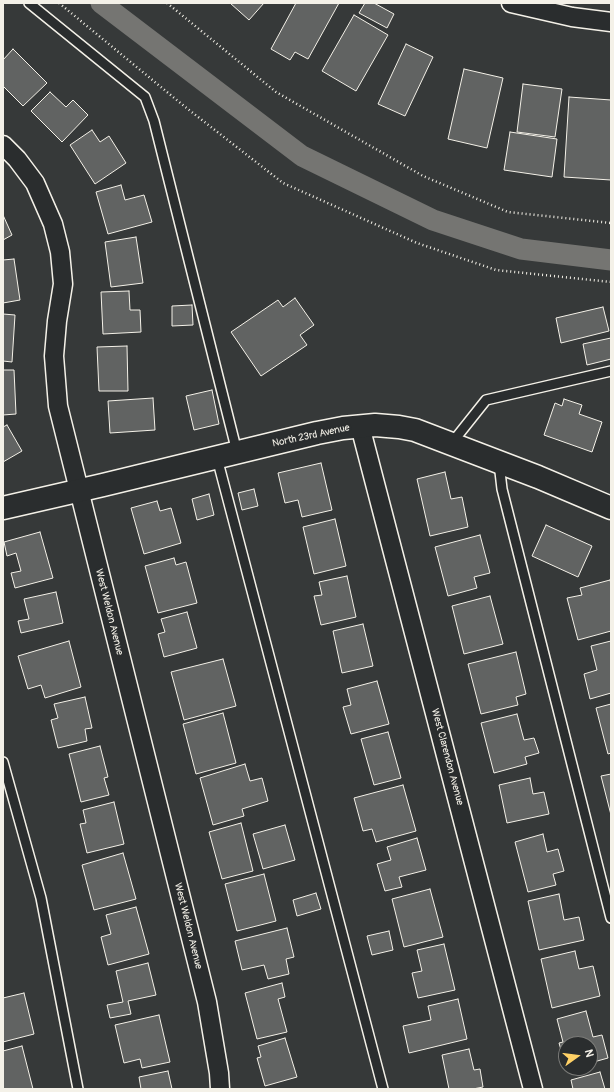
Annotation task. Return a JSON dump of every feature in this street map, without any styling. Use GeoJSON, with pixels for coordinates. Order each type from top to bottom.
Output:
{"type":"FeatureCollection","features":[{"type":"Feature","properties":{"kind":"street"},"geometry":{"type":"LineString","coordinates":[[511,3],[572,17],[611,22]]}},
{"type":"Feature","properties":{"kind":"street","name":"West Weldon Avenue"},"geometry":{"type":"LineString","coordinates":[[3,145],[17,159],[35,183],[53,224],[60,252],[63,284],[57,322],[54,356],[58,406],[207,1002],[219,1073],[220,1089]]}},
{"type":"Feature","properties":{"kind":"street","name":"North 23rd Avenue"},"geometry":{"type":"LineString","coordinates":[[3,508],[323,432],[375,425],[415,430],[499,462],[611,508]]}},
{"type":"Feature","properties":{"kind":"street","name":"West Clarendon Avenue"},"geometry":{"type":"LineString","coordinates":[[360,426],[533,1089]]}},
{"type":"Feature","properties":{"kind":"lane"},"geometry":{"type":"LineString","coordinates":[[29,3],[145,97],[154,121],[227,455],[383,1089]]}},
{"type":"Feature","properties":{"kind":"lane"},"geometry":{"type":"LineString","coordinates":[[451,444],[486,400],[611,371]]}},
{"type":"Feature","properties":{"kind":"lane"},"geometry":{"type":"LineString","coordinates":[[499,462],[502,489],[611,918]]}},
{"type":"Feature","properties":{"kind":"lane"},"geometry":{"type":"LineString","coordinates":[[3,762],[41,898],[78,1089]]}},
{"type":"Feature","properties":{"kind":"path"},"geometry":{"type":"LineString","coordinates":[[59,3],[184,106],[283,183],[417,243],[496,270],[611,282]]}},
{"type":"Feature","properties":{"kind":"path"},"geometry":{"type":"LineString","coordinates":[[167,3],[276,92],[423,176],[508,212],[611,223]]}},
{"type":"Feature","properties":{"kind":"building"},"geometry":{"type":"Polygon","coordinates":[[[230,3],[264,3],[249,20],[230,3]]]}},
{"type":"Feature","properties":{"kind":"building"},"geometry":{"type":"Polygon","coordinates":[[[296,3],[339,3],[308,59],[295,52],[290,60],[271,49],[296,3]]]}},
{"type":"Feature","properties":{"kind":"building"},"geometry":{"type":"Polygon","coordinates":[[[365,3],[374,3],[394,14],[387,28],[359,13],[365,3]]]}},
{"type":"Feature","properties":{"kind":"building"},"geometry":{"type":"Polygon","coordinates":[[[354,15],[388,35],[356,91],[322,71],[354,15]]]}},
{"type":"Feature","properties":{"kind":"building"},"geometry":{"type":"Polygon","coordinates":[[[406,44],[433,57],[405,116],[378,104],[406,44]]]}},
{"type":"Feature","properties":{"kind":"building"},"geometry":{"type":"Polygon","coordinates":[[[13,49],[47,83],[23,106],[3,86],[3,60],[13,49]]]}},
{"type":"Feature","properties":{"kind":"building"},"geometry":{"type":"Polygon","coordinates":[[[464,69],[503,78],[487,148],[448,139],[464,69]]]}},
{"type":"Feature","properties":{"kind":"building"},"geometry":{"type":"Polygon","coordinates":[[[523,84],[562,89],[555,137],[517,132],[523,84]]]}},
{"type":"Feature","properties":{"kind":"building"},"geometry":{"type":"Polygon","coordinates":[[[50,92],[66,107],[73,100],[88,115],[62,142],[31,111],[50,92]]]}},
{"type":"Feature","properties":{"kind":"building"},"geometry":{"type":"Polygon","coordinates":[[[569,97],[611,100],[611,180],[564,177],[569,97]]]}},
{"type":"Feature","properties":{"kind":"building"},"geometry":{"type":"Polygon","coordinates":[[[92,130],[100,142],[109,136],[126,163],[95,184],[70,145],[92,130]]]}},
{"type":"Feature","properties":{"kind":"building"},"geometry":{"type":"Polygon","coordinates":[[[510,132],[557,139],[552,177],[504,170],[510,132]]]}},
{"type":"Feature","properties":{"kind":"building"},"geometry":{"type":"Polygon","coordinates":[[[121,185],[125,200],[144,195],[152,222],[108,234],[96,192],[121,185]]]}},
{"type":"Feature","properties":{"kind":"building"},"geometry":{"type":"Polygon","coordinates":[[[3,215],[12,235],[3,240],[3,215]]]}},
{"type":"Feature","properties":{"kind":"building"},"geometry":{"type":"Polygon","coordinates":[[[136,237],[143,283],[111,287],[105,242],[136,237]]]}},
{"type":"Feature","properties":{"kind":"building"},"geometry":{"type":"Polygon","coordinates":[[[14,259],[20,300],[3,303],[3,260],[14,259]]]}},
{"type":"Feature","properties":{"kind":"building"},"geometry":{"type":"Polygon","coordinates":[[[129,291],[130,310],[140,310],[141,332],[103,334],[101,292],[129,291]]]}},
{"type":"Feature","properties":{"kind":"building"},"geometry":{"type":"Polygon","coordinates":[[[295,298],[314,325],[300,335],[307,345],[261,376],[231,332],[278,300],[283,307],[295,298]]]}},
{"type":"Feature","properties":{"kind":"building"},"geometry":{"type":"Polygon","coordinates":[[[192,305],[193,325],[172,326],[172,306],[192,305]]]}},
{"type":"Feature","properties":{"kind":"building"},"geometry":{"type":"Polygon","coordinates":[[[603,307],[609,331],[561,343],[556,318],[603,307]]]}},
{"type":"Feature","properties":{"kind":"building"},"geometry":{"type":"Polygon","coordinates":[[[3,314],[15,315],[12,362],[3,361],[3,314]]]}},
{"type":"Feature","properties":{"kind":"building"},"geometry":{"type":"Polygon","coordinates":[[[611,338],[611,359],[587,365],[583,344],[611,338]]]}},
{"type":"Feature","properties":{"kind":"building"},"geometry":{"type":"Polygon","coordinates":[[[127,346],[128,391],[99,391],[97,347],[127,346]]]}},
{"type":"Feature","properties":{"kind":"building"},"geometry":{"type":"Polygon","coordinates":[[[3,370],[14,370],[16,414],[3,415],[3,370]]]}},
{"type":"Feature","properties":{"kind":"building"},"geometry":{"type":"Polygon","coordinates":[[[212,390],[219,424],[194,430],[186,396],[212,390]]]}},
{"type":"Feature","properties":{"kind":"building"},"geometry":{"type":"Polygon","coordinates":[[[153,398],[155,430],[110,433],[108,401],[153,398]]]}},
{"type":"Feature","properties":{"kind":"building"},"geometry":{"type":"Polygon","coordinates":[[[564,399],[582,405],[579,414],[602,422],[592,452],[544,435],[555,403],[562,406],[564,399]]]}},
{"type":"Feature","properties":{"kind":"building"},"geometry":{"type":"Polygon","coordinates":[[[7,425],[22,451],[3,462],[3,427],[7,425]]]}},
{"type":"Feature","properties":{"kind":"building"},"geometry":{"type":"Polygon","coordinates":[[[321,463],[332,510],[302,517],[298,500],[285,503],[278,473],[321,463]]]}},
{"type":"Feature","properties":{"kind":"building"},"geometry":{"type":"Polygon","coordinates":[[[445,472],[451,499],[462,497],[468,527],[430,536],[417,479],[445,472]]]}},
{"type":"Feature","properties":{"kind":"building"},"geometry":{"type":"Polygon","coordinates":[[[254,489],[258,506],[242,510],[238,493],[254,489]]]}},
{"type":"Feature","properties":{"kind":"building"},"geometry":{"type":"Polygon","coordinates":[[[209,494],[214,515],[197,520],[192,499],[209,494]]]}},
{"type":"Feature","properties":{"kind":"building"},"geometry":{"type":"Polygon","coordinates":[[[157,501],[160,511],[171,508],[181,543],[144,554],[131,508],[157,501]]]}},
{"type":"Feature","properties":{"kind":"building"},"geometry":{"type":"Polygon","coordinates":[[[335,519],[346,566],[314,574],[303,527],[335,519]]]}},
{"type":"Feature","properties":{"kind":"building"},"geometry":{"type":"Polygon","coordinates":[[[546,525],[592,546],[578,577],[532,556],[546,525]]]}},
{"type":"Feature","properties":{"kind":"building"},"geometry":{"type":"Polygon","coordinates":[[[40,532],[53,578],[15,588],[11,573],[21,571],[16,553],[7,556],[4,542],[40,532]]]}},
{"type":"Feature","properties":{"kind":"building"},"geometry":{"type":"Polygon","coordinates":[[[480,535],[490,573],[474,577],[477,588],[448,596],[435,547],[480,535]]]}},
{"type":"Feature","properties":{"kind":"building"},"geometry":{"type":"Polygon","coordinates":[[[174,558],[176,565],[186,562],[197,603],[158,613],[145,566],[174,558]]]}},
{"type":"Feature","properties":{"kind":"building"},"geometry":{"type":"Polygon","coordinates":[[[347,576],[356,617],[321,625],[314,596],[322,595],[319,582],[347,576]]]}},
{"type":"Feature","properties":{"kind":"building"},"geometry":{"type":"Polygon","coordinates":[[[610,580],[611,631],[578,640],[567,598],[582,595],[580,588],[610,580]]]}},
{"type":"Feature","properties":{"kind":"building"},"geometry":{"type":"Polygon","coordinates":[[[56,592],[63,623],[21,633],[18,621],[29,619],[24,599],[56,592]]]}},
{"type":"Feature","properties":{"kind":"building"},"geometry":{"type":"Polygon","coordinates":[[[490,596],[503,644],[464,654],[452,606],[490,596]]]}},
{"type":"Feature","properties":{"kind":"building"},"geometry":{"type":"Polygon","coordinates":[[[187,612],[197,648],[164,657],[158,634],[165,632],[161,619],[187,612]]]}},
{"type":"Feature","properties":{"kind":"building"},"geometry":{"type":"Polygon","coordinates":[[[363,624],[373,666],[342,673],[333,631],[363,624]]]}},
{"type":"Feature","properties":{"kind":"building"},"geometry":{"type":"Polygon","coordinates":[[[69,641],[81,687],[45,698],[41,685],[28,689],[18,656],[69,641]]]}},
{"type":"Feature","properties":{"kind":"building"},"geometry":{"type":"Polygon","coordinates":[[[611,641],[611,693],[590,699],[584,674],[597,670],[591,646],[611,641]]]}},
{"type":"Feature","properties":{"kind":"building"},"geometry":{"type":"Polygon","coordinates":[[[516,652],[526,694],[516,697],[518,705],[481,714],[468,664],[516,652]]]}},
{"type":"Feature","properties":{"kind":"building"},"geometry":{"type":"Polygon","coordinates":[[[223,659],[236,706],[184,720],[171,672],[223,659]]]}},
{"type":"Feature","properties":{"kind":"building"},"geometry":{"type":"Polygon","coordinates":[[[377,681],[389,724],[351,734],[343,707],[351,705],[347,689],[377,681]]]}},
{"type":"Feature","properties":{"kind":"building"},"geometry":{"type":"Polygon","coordinates":[[[85,697],[92,728],[85,729],[87,741],[58,748],[51,720],[58,718],[54,704],[85,697]]]}},
{"type":"Feature","properties":{"kind":"building"},"geometry":{"type":"Polygon","coordinates":[[[611,704],[611,753],[608,754],[596,708],[611,704]]]}},
{"type":"Feature","properties":{"kind":"building"},"geometry":{"type":"Polygon","coordinates":[[[223,713],[236,763],[196,774],[183,724],[223,713]]]}},
{"type":"Feature","properties":{"kind":"building"},"geometry":{"type":"Polygon","coordinates":[[[517,714],[524,740],[534,738],[539,753],[525,757],[527,764],[494,773],[481,723],[517,714]]]}},
{"type":"Feature","properties":{"kind":"building"},"geometry":{"type":"Polygon","coordinates":[[[388,732],[401,778],[374,785],[361,739],[388,732]]]}},
{"type":"Feature","properties":{"kind":"building"},"geometry":{"type":"Polygon","coordinates":[[[100,746],[108,777],[104,778],[109,795],[81,802],[69,754],[100,746]]]}},
{"type":"Feature","properties":{"kind":"building"},"geometry":{"type":"Polygon","coordinates":[[[245,764],[250,781],[262,778],[268,801],[242,809],[244,816],[213,825],[200,778],[245,764]]]}},
{"type":"Feature","properties":{"kind":"building"},"geometry":{"type":"Polygon","coordinates":[[[611,774],[611,815],[601,776],[611,774]]]}},
{"type":"Feature","properties":{"kind":"building"},"geometry":{"type":"Polygon","coordinates":[[[530,778],[533,794],[544,792],[549,814],[507,823],[499,785],[530,778]]]}},
{"type":"Feature","properties":{"kind":"building"},"geometry":{"type":"Polygon","coordinates":[[[403,785],[416,831],[376,842],[372,829],[363,831],[354,798],[403,785]]]}},
{"type":"Feature","properties":{"kind":"building"},"geometry":{"type":"Polygon","coordinates":[[[114,802],[124,844],[87,853],[80,824],[86,823],[83,810],[114,802]]]}},
{"type":"Feature","properties":{"kind":"building"},"geometry":{"type":"Polygon","coordinates":[[[241,823],[253,871],[222,879],[209,832],[241,823]]]}},
{"type":"Feature","properties":{"kind":"building"},"geometry":{"type":"Polygon","coordinates":[[[285,825],[295,860],[263,869],[253,834],[285,825]]]}},
{"type":"Feature","properties":{"kind":"building"},"geometry":{"type":"Polygon","coordinates":[[[543,834],[547,852],[558,849],[564,871],[553,874],[556,885],[528,892],[515,842],[543,834]]]}},
{"type":"Feature","properties":{"kind":"building"},"geometry":{"type":"Polygon","coordinates":[[[417,838],[426,870],[399,877],[402,887],[385,891],[377,864],[391,860],[387,847],[417,838]]]}},
{"type":"Feature","properties":{"kind":"building"},"geometry":{"type":"Polygon","coordinates":[[[123,853],[136,899],[94,910],[82,865],[123,853]]]}},
{"type":"Feature","properties":{"kind":"building"},"geometry":{"type":"Polygon","coordinates":[[[264,874],[276,921],[237,931],[225,884],[264,874]]]}},
{"type":"Feature","properties":{"kind":"building"},"geometry":{"type":"Polygon","coordinates":[[[430,889],[443,937],[404,947],[392,899],[430,889]]]}},
{"type":"Feature","properties":{"kind":"building"},"geometry":{"type":"Polygon","coordinates":[[[316,893],[321,909],[297,916],[293,900],[316,893]]]}},
{"type":"Feature","properties":{"kind":"building"},"geometry":{"type":"Polygon","coordinates":[[[559,894],[564,920],[579,917],[584,940],[539,950],[528,901],[559,894]]]}},
{"type":"Feature","properties":{"kind":"building"},"geometry":{"type":"Polygon","coordinates":[[[136,907],[149,954],[108,965],[101,937],[111,934],[106,915],[136,907]]]}},
{"type":"Feature","properties":{"kind":"building"},"geometry":{"type":"Polygon","coordinates":[[[287,928],[294,957],[286,959],[289,974],[268,979],[264,965],[242,970],[235,941],[287,928]]]}},
{"type":"Feature","properties":{"kind":"building"},"geometry":{"type":"Polygon","coordinates":[[[389,931],[393,950],[372,955],[367,936],[389,931]]]}},
{"type":"Feature","properties":{"kind":"building"},"geometry":{"type":"Polygon","coordinates":[[[444,944],[455,990],[418,998],[412,973],[422,971],[417,950],[444,944]]]}},
{"type":"Feature","properties":{"kind":"building"},"geometry":{"type":"Polygon","coordinates":[[[575,951],[579,969],[593,966],[600,996],[552,1008],[541,959],[575,951]]]}},
{"type":"Feature","properties":{"kind":"building"},"geometry":{"type":"Polygon","coordinates":[[[148,963],[156,995],[128,1001],[131,1014],[110,1018],[107,1005],[123,1002],[116,971],[148,963]]]}},
{"type":"Feature","properties":{"kind":"building"},"geometry":{"type":"Polygon","coordinates":[[[282,983],[285,997],[278,999],[287,1032],[257,1039],[245,993],[282,983]]]}},
{"type":"Feature","properties":{"kind":"building"},"geometry":{"type":"Polygon","coordinates":[[[24,993],[34,1034],[3,1042],[3,998],[24,993]]]}},
{"type":"Feature","properties":{"kind":"building"},"geometry":{"type":"Polygon","coordinates":[[[458,999],[467,1039],[409,1053],[403,1026],[431,1020],[428,1006],[458,999]]]}},
{"type":"Feature","properties":{"kind":"building"},"geometry":{"type":"Polygon","coordinates":[[[586,1011],[593,1036],[561,1036],[557,1019],[586,1011]]]}},
{"type":"Feature","properties":{"kind":"building"},"geometry":{"type":"Polygon","coordinates":[[[159,1015],[170,1062],[142,1068],[140,1059],[124,1063],[115,1025],[159,1015]]]}},
{"type":"Feature","properties":{"kind":"building"},"geometry":{"type":"Polygon","coordinates":[[[602,1035],[608,1058],[598,1061],[598,1036],[602,1035]]]}},
{"type":"Feature","properties":{"kind":"building"},"geometry":{"type":"Polygon","coordinates":[[[285,1038],[297,1077],[265,1086],[257,1058],[261,1057],[258,1046],[285,1038]]]}},
{"type":"Feature","properties":{"kind":"building"},"geometry":{"type":"Polygon","coordinates":[[[22,1046],[33,1089],[3,1089],[3,1051],[22,1046]]]}},
{"type":"Feature","properties":{"kind":"building"},"geometry":{"type":"Polygon","coordinates":[[[469,1049],[474,1070],[480,1069],[483,1087],[473,1089],[449,1089],[442,1055],[469,1049]]]}},
{"type":"Feature","properties":{"kind":"building"},"geometry":{"type":"Polygon","coordinates":[[[168,1071],[172,1089],[141,1089],[139,1077],[168,1071]]]}},
{"type":"Feature","properties":{"kind":"building"},"geometry":{"type":"Polygon","coordinates":[[[600,1072],[605,1089],[573,1089],[571,1080],[586,1076],[598,1076],[598,1073],[600,1072]]]}},
{"type":"Feature","properties":{"kind":"waterway"},"geometry":{"type":"LineString","coordinates":[[101,3],[302,156],[433,220],[521,249],[611,260]]}}]}
